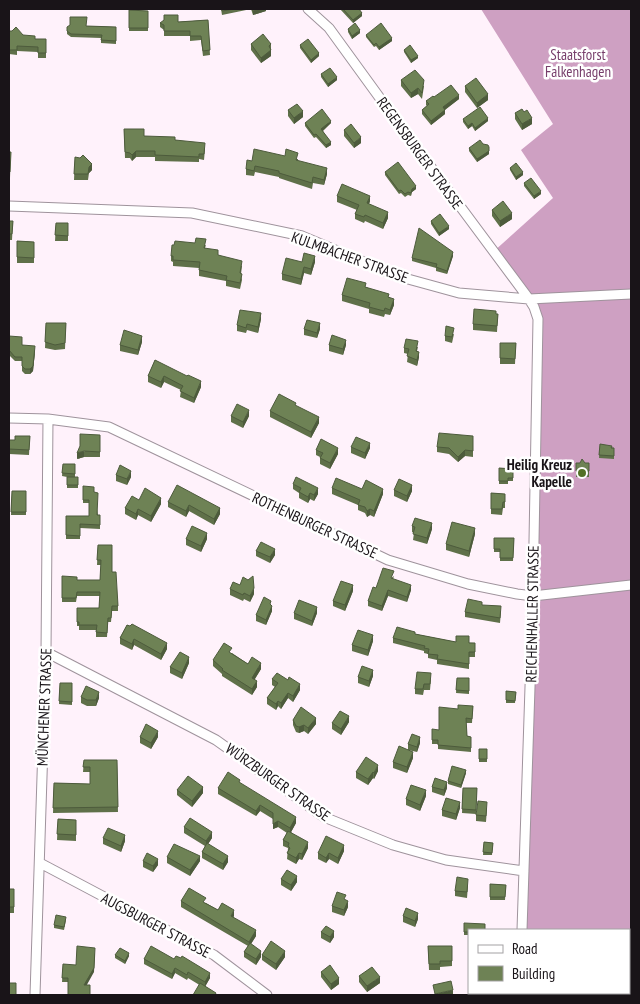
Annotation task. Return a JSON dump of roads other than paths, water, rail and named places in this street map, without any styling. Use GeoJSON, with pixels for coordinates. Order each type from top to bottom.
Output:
{"type":"FeatureCollection","features":[{"type":"Feature","properties":{"kind":"street","name":"REGENSBURGER STRASSE"},"geometry":{"type":"LineString","coordinates":[[308,9],[330,28],[529,299]]}},
{"type":"Feature","properties":{"kind":"street","name":"KULMBACHER STRASSE"},"geometry":{"type":"LineString","coordinates":[[9,206],[192,212],[302,236],[398,276],[459,293],[529,299],[631,294]]}},
{"type":"Feature","properties":{"kind":"street","name":"REICHENHALLER STRASSE"},"geometry":{"type":"LineString","coordinates":[[522,929],[533,596],[538,319],[529,299]]}},
{"type":"Feature","properties":{"kind":"street","name":"ROTHENBURGER STRASSE"},"geometry":{"type":"LineString","coordinates":[[9,418],[48,419],[109,427],[388,560],[468,584],[533,596],[631,585]]}},
{"type":"Feature","properties":{"kind":"street","name":"MÜNCHENER STRASSE"},"geometry":{"type":"LineString","coordinates":[[35,995],[46,652],[48,419]]}},
{"type":"Feature","properties":{"kind":"street","name":"WÜRZBURGER STRASSE"},"geometry":{"type":"LineString","coordinates":[[46,652],[216,740],[324,817],[393,845],[446,860],[524,871]]}},
{"type":"Feature","properties":{"kind":"street","name":"AUGSBURGER STRASSE"},"geometry":{"type":"LineString","coordinates":[[40,863],[214,955],[267,995]]}},
{"type":"Feature","properties":{"kind":"place","name":"Heilig Kreuz Kapelle"},"geometry":{"type":"Point","coordinates":[582,473]}},
{"type":"Feature","properties":{"kind":"park label","name":"Staatsforst Falkenhagen"},"geometry":{"type":"Point","coordinates":[578,62]}}]}
